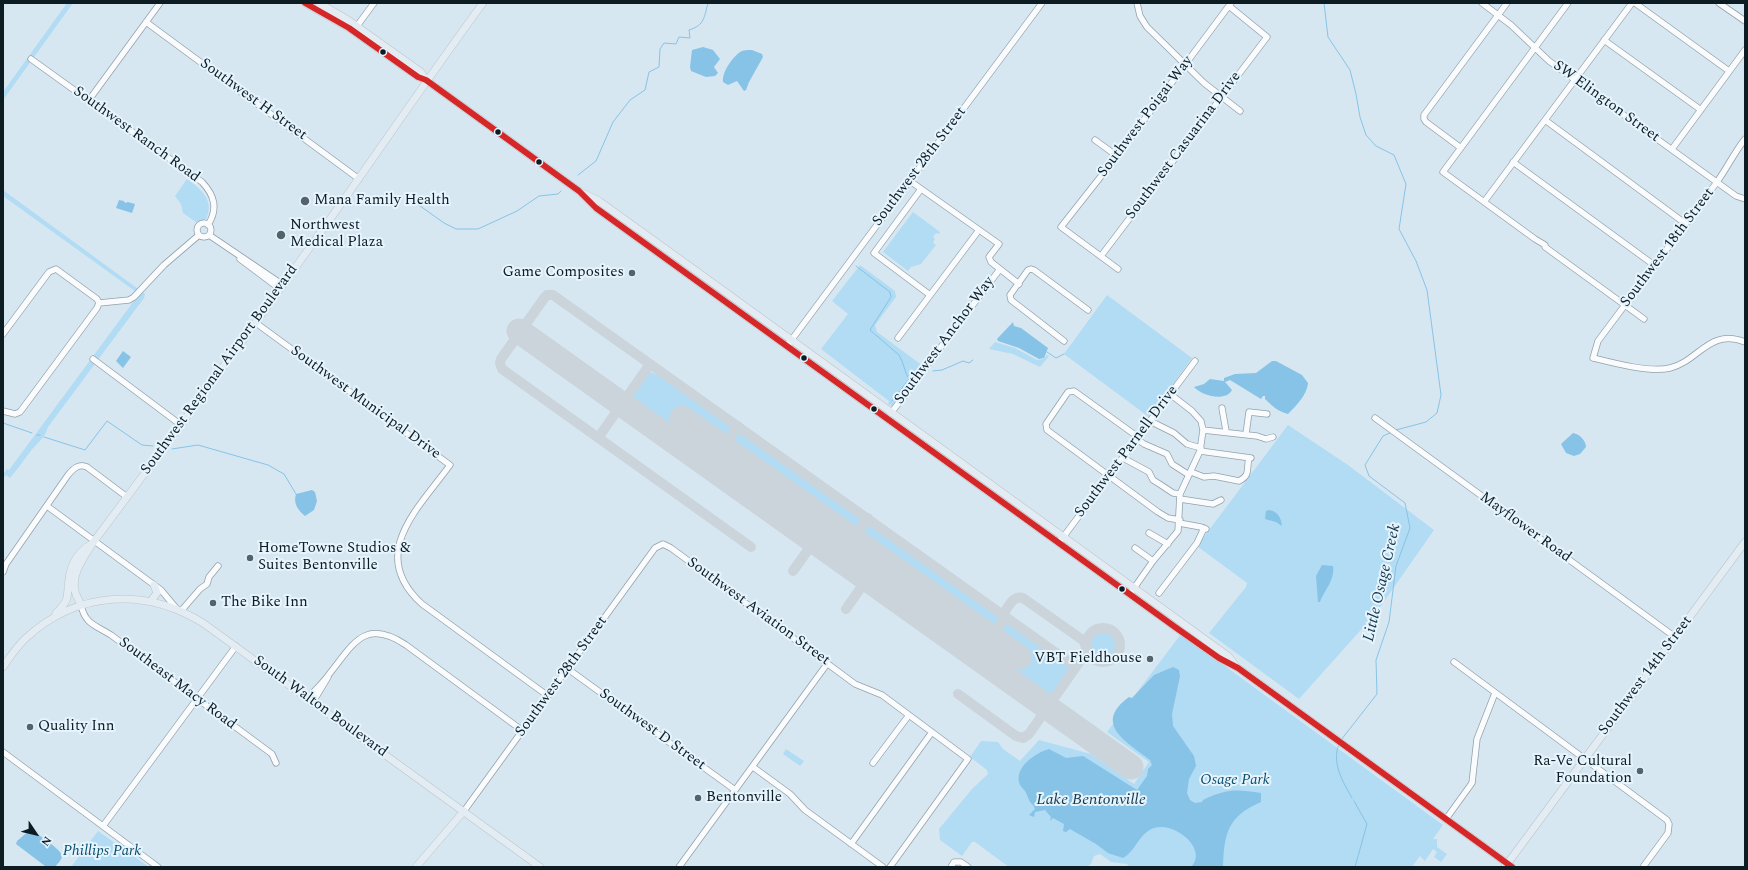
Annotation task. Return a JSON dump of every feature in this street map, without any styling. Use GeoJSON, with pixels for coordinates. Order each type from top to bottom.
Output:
{"type":"FeatureCollection","features":[{"type":"Feature","properties":{"kind":"main road"},"geometry":{"type":"LineString","coordinates":[[305,3],[344,25],[418,77],[426,80],[579,191],[596,208],[891,413],[1061,540]]}},
{"type":"Feature","properties":{"kind":"main road"},"geometry":{"type":"LineString","coordinates":[[319,3],[357,26],[421,72],[426,80]]}},
{"type":"Feature","properties":{"kind":"main road","name":"Southwest Regional Airport Boulevard"},"geometry":{"type":"LineString","coordinates":[[81,605],[75,589],[76,578],[80,565],[93,542],[256,323],[359,179],[426,80],[483,3]]}},
{"type":"Feature","properties":{"kind":"main road"},"geometry":{"type":"LineString","coordinates":[[789,343],[1132,591],[1228,656],[1238,668],[1446,819],[1508,866]]}},
{"type":"Feature","properties":{"kind":"main road"},"geometry":{"type":"LineString","coordinates":[[3,667],[18,646],[47,622],[62,607],[66,599],[73,563],[83,549],[93,542]]}},
{"type":"Feature","properties":{"kind":"main road","name":"Southwest 14th Street"},"geometry":{"type":"LineString","coordinates":[[1508,866],[1585,758],[1745,542]]}},
{"type":"Feature","properties":{"kind":"main road"},"geometry":{"type":"LineString","coordinates":[[151,601],[156,594],[154,585]]}},
{"type":"Feature","properties":{"kind":"main road","name":"South Walton Boulevard"},"geometry":{"type":"LineString","coordinates":[[47,622],[58,614],[81,605],[115,599],[151,601],[179,610],[203,623],[236,646],[540,867]]}},
{"type":"Feature","properties":{"kind":"main road"},"geometry":{"type":"LineString","coordinates":[[416,867],[464,811]]}},
{"type":"Feature","properties":{"kind":"street"},"geometry":{"type":"LineString","coordinates":[[89,100],[160,3]]}},
{"type":"Feature","properties":{"kind":"street"},"geometry":{"type":"LineString","coordinates":[[357,26],[374,3]]}},
{"type":"Feature","properties":{"kind":"street","name":"Southwest 28th Street"},"geometry":{"type":"LineString","coordinates":[[789,343],[1042,3]]}},
{"type":"Feature","properties":{"kind":"street"},"geometry":{"type":"LineString","coordinates":[[1137,3],[1140,16],[1147,27],[1185,65],[1221,97],[1240,111]]}},
{"type":"Feature","properties":{"kind":"street","name":"SW Elington Street"},"geometry":{"type":"LineString","coordinates":[[1482,3],[1511,25],[1549,61],[1574,80],[1736,196],[1745,199]]}},
{"type":"Feature","properties":{"kind":"street"},"geometry":{"type":"LineString","coordinates":[[1461,148],[1426,122],[1424,115],[1507,3]]}},
{"type":"Feature","properties":{"kind":"street"},"geometry":{"type":"LineString","coordinates":[[1568,3],[1443,172],[1535,239],[1543,247],[1644,319]]}},
{"type":"Feature","properties":{"kind":"street"},"geometry":{"type":"LineString","coordinates":[[1484,202],[1632,3]]}},
{"type":"Feature","properties":{"kind":"street"},"geometry":{"type":"LineString","coordinates":[[1635,3],[1729,71]]}},
{"type":"Feature","properties":{"kind":"street"},"geometry":{"type":"LineString","coordinates":[[1719,3],[1745,22]]}},
{"type":"Feature","properties":{"kind":"street","name":"Southwest Poigai Way"},"geometry":{"type":"LineString","coordinates":[[1101,256],[1061,227],[1117,156],[1230,4]]}},
{"type":"Feature","properties":{"kind":"street","name":"Southwest Casuarina Drive"},"geometry":{"type":"LineString","coordinates":[[1101,256],[1267,37],[1230,4]]}},
{"type":"Feature","properties":{"kind":"street","name":"Southwest H Street"},"geometry":{"type":"LineString","coordinates":[[146,22],[359,179]]}},
{"type":"Feature","properties":{"kind":"street"},"geometry":{"type":"LineString","coordinates":[[1604,40],[1701,110]]}},
{"type":"Feature","properties":{"kind":"street"},"geometry":{"type":"LineString","coordinates":[[1672,150],[1745,50]]}},
{"type":"Feature","properties":{"kind":"street","name":"Southwest Ranch Road"},"geometry":{"type":"LineString","coordinates":[[31,59],[206,187],[212,196],[214,208],[214,214],[208,225]]}},
{"type":"Feature","properties":{"kind":"street"},"geometry":{"type":"LineString","coordinates":[[1545,120],[1686,224]]}},
{"type":"Feature","properties":{"kind":"street","name":"Southwest 18th Street"},"geometry":{"type":"LineString","coordinates":[[1745,139],[1731,158],[1725,171],[1717,182],[1598,341],[1593,358],[1659,370],[1676,366],[1713,341],[1726,339],[1745,342]]}},
{"type":"Feature","properties":{"kind":"street"},"geometry":{"type":"LineString","coordinates":[[1095,140],[1117,156]]}},
{"type":"Feature","properties":{"kind":"street"},"geometry":{"type":"LineString","coordinates":[[1513,162],[1654,265]]}},
{"type":"Feature","properties":{"kind":"street"},"geometry":{"type":"LineString","coordinates":[[910,181],[999,244],[989,257],[991,262],[1019,284]]}},
{"type":"Feature","properties":{"kind":"street"},"geometry":{"type":"LineString","coordinates":[[921,189],[874,253],[930,295]]}},
{"type":"Feature","properties":{"kind":"street"},"geometry":{"type":"LineString","coordinates":[[199,235],[197,232],[199,226],[203,224],[208,225],[210,230],[209,235]]}},
{"type":"Feature","properties":{"kind":"street"},"geometry":{"type":"LineString","coordinates":[[898,338],[978,230]]}},
{"type":"Feature","properties":{"kind":"street"},"geometry":{"type":"LineString","coordinates":[[199,235],[204,237],[209,235]]}},
{"type":"Feature","properties":{"kind":"street"},"geometry":{"type":"LineString","coordinates":[[99,303],[129,300],[134,297],[157,271],[199,235]]}},
{"type":"Feature","properties":{"kind":"street"},"geometry":{"type":"LineString","coordinates":[[209,235],[282,287]]}},
{"type":"Feature","properties":{"kind":"street"},"geometry":{"type":"LineString","coordinates":[[1101,256],[1118,269]]}},
{"type":"Feature","properties":{"kind":"street"},"geometry":{"type":"LineString","coordinates":[[3,334],[49,272],[56,269],[97,299],[99,303]]}},
{"type":"Feature","properties":{"kind":"street","name":"Southwest Anchor Way"},"geometry":{"type":"LineString","coordinates":[[891,413],[1000,269]]}},
{"type":"Feature","properties":{"kind":"street"},"geometry":{"type":"LineString","coordinates":[[1064,341],[1012,302],[1010,295],[1028,270],[1034,270],[1088,310]]}},
{"type":"Feature","properties":{"kind":"street"},"geometry":{"type":"LineString","coordinates":[[3,411],[14,414],[20,412],[97,308],[99,303]]}},
{"type":"Feature","properties":{"kind":"street","name":"Southwest Municipal Drive"},"geometry":{"type":"LineString","coordinates":[[256,323],[450,465],[408,522],[401,536],[398,561],[403,580],[408,590],[422,604],[548,696]]}},
{"type":"Feature","properties":{"kind":"street"},"geometry":{"type":"LineString","coordinates":[[93,359],[181,425]]}},
{"type":"Feature","properties":{"kind":"street","name":"Southwest Parnell Drive"},"geometry":{"type":"LineString","coordinates":[[1061,540],[1195,361]]}},
{"type":"Feature","properties":{"kind":"street"},"geometry":{"type":"LineString","coordinates":[[1150,421],[1174,433],[1187,444],[1201,450],[1250,458],[1248,473],[1239,481],[1214,476],[1204,477],[1190,473],[1172,464],[1166,454],[1144,444],[1071,390],[1046,421],[1047,430],[1164,516],[1205,529],[1197,542],[1159,592]]}},
{"type":"Feature","properties":{"kind":"street"},"geometry":{"type":"LineString","coordinates":[[1132,591],[1153,561],[1178,531],[1180,521],[1180,497],[1201,450],[1203,430],[1201,420],[1170,394]]}},
{"type":"Feature","properties":{"kind":"street"},"geometry":{"type":"LineString","coordinates":[[1222,408],[1226,431]]}},
{"type":"Feature","properties":{"kind":"street"},"geometry":{"type":"LineString","coordinates":[[1246,434],[1249,412],[1267,414]]}},
{"type":"Feature","properties":{"kind":"street","name":"Mayflower Road"},"geometry":{"type":"LineString","coordinates":[[1375,418],[1675,637]]}},
{"type":"Feature","properties":{"kind":"street"},"geometry":{"type":"LineString","coordinates":[[1203,430],[1226,431],[1266,439],[1273,437]]}},
{"type":"Feature","properties":{"kind":"street"},"geometry":{"type":"LineString","coordinates":[[1123,458],[1149,472],[1152,479],[1180,497],[1213,504],[1222,500]]}},
{"type":"Feature","properties":{"kind":"street"},"geometry":{"type":"LineString","coordinates":[[3,572],[6,564],[68,475],[76,467],[87,467],[127,497]]}},
{"type":"Feature","properties":{"kind":"street"},"geometry":{"type":"LineString","coordinates":[[47,506],[93,542],[164,592],[179,610],[200,589],[203,582],[218,566]]}},
{"type":"Feature","properties":{"kind":"street"},"geometry":{"type":"LineString","coordinates":[[1149,533],[1168,544]]}},
{"type":"Feature","properties":{"kind":"street","name":"Southwest Aviation Street"},"geometry":{"type":"LineString","coordinates":[[660,545],[663,544],[671,548],[855,684],[882,695],[968,759],[890,867]]}},
{"type":"Feature","properties":{"kind":"street","name":"Southwest 28th Street"},"geometry":{"type":"LineString","coordinates":[[464,811],[648,558],[660,545]]}},
{"type":"Feature","properties":{"kind":"street"},"geometry":{"type":"LineString","coordinates":[[1135,548],[1153,561]]}},
{"type":"Feature","properties":{"kind":"street","name":"Southeast Macy Road"},"geometry":{"type":"LineString","coordinates":[[81,605],[83,615],[87,621],[111,635],[272,754],[276,763]]}},
{"type":"Feature","properties":{"kind":"street"},"geometry":{"type":"LineString","coordinates":[[310,700],[347,650],[358,640],[373,634],[387,635],[398,640],[411,649],[523,731]]}},
{"type":"Feature","properties":{"kind":"street"},"geometry":{"type":"LineString","coordinates":[[103,826],[236,646]]}},
{"type":"Feature","properties":{"kind":"street"},"geometry":{"type":"LineString","coordinates":[[1454,662],[1667,820],[1669,824],[1668,833],[1643,867]]}},
{"type":"Feature","properties":{"kind":"street"},"geometry":{"type":"LineString","coordinates":[[679,867],[827,664]]}},
{"type":"Feature","properties":{"kind":"street","name":"Southwest D Street"},"geometry":{"type":"LineString","coordinates":[[568,669],[735,790]]}},
{"type":"Feature","properties":{"kind":"street"},"geometry":{"type":"LineString","coordinates":[[1446,819],[1472,783],[1478,739],[1495,693]]}},
{"type":"Feature","properties":{"kind":"street"},"geometry":{"type":"LineString","coordinates":[[873,763],[909,715]]}},
{"type":"Feature","properties":{"kind":"street"},"geometry":{"type":"LineString","coordinates":[[851,844],[932,732]]}},
{"type":"Feature","properties":{"kind":"street"},"geometry":{"type":"LineString","coordinates":[[3,752],[158,867]]}},
{"type":"Feature","properties":{"kind":"street"},"geometry":{"type":"LineString","coordinates":[[753,767],[790,794],[805,810],[883,867]]}},
{"type":"Feature","properties":{"kind":"street"},"geometry":{"type":"LineString","coordinates":[[951,867],[954,862],[961,862],[968,867]]}},
{"type":"Feature","properties":{"kind":"green space"},"geometry":{"type":"Polygon","coordinates":[[[67,3],[73,3],[3,100],[3,92],[67,3]]]}},
{"type":"Feature","properties":{"kind":"green space"},"geometry":{"type":"Polygon","coordinates":[[[187,179],[202,191],[208,201],[209,207],[206,219],[196,222],[183,213],[181,204],[175,196],[187,179]]]}},
{"type":"Feature","properties":{"kind":"green space"},"geometry":{"type":"Polygon","coordinates":[[[3,190],[145,294],[144,298],[48,427],[43,438],[10,478],[6,475],[3,478],[3,474],[7,469],[9,470],[139,294],[3,196],[3,190]]]}},
{"type":"Feature","properties":{"kind":"green space"},"geometry":{"type":"Polygon","coordinates":[[[913,212],[940,232],[939,234],[936,233],[933,237],[935,239],[933,243],[936,245],[921,264],[911,267],[908,271],[883,252],[913,212]]]}},
{"type":"Feature","properties":{"kind":"green space"},"geometry":{"type":"Polygon","coordinates":[[[860,265],[895,291],[896,297],[875,325],[877,332],[923,366],[892,406],[888,404],[889,401],[821,349],[848,314],[832,301],[860,265]]]}},
{"type":"Feature","properties":{"kind":"green space"},"geometry":{"type":"Polygon","coordinates":[[[1107,295],[1192,358],[1149,417],[1064,354],[1107,295]]]}},
{"type":"Feature","properties":{"kind":"green space"},"geometry":{"type":"Polygon","coordinates":[[[995,342],[1015,348],[1037,360],[1043,359],[1047,355],[1049,356],[1040,367],[1013,354],[989,349],[995,342]]]}},
{"type":"Feature","properties":{"kind":"green space"},"geometry":{"type":"Polygon","coordinates":[[[651,372],[667,380],[1052,653],[1069,668],[1059,689],[1048,695],[1033,690],[635,407],[632,402],[635,393],[651,372]]]}},
{"type":"Feature","properties":{"kind":"green space"},"geometry":{"type":"Polygon","coordinates":[[[1288,425],[1348,465],[1434,530],[1376,613],[1299,699],[1209,633],[1246,587],[1247,583],[1197,546],[1288,425]]]}},
{"type":"Feature","properties":{"kind":"green space"},"geometry":{"type":"Polygon","coordinates":[[[1103,631],[1113,635],[1117,645],[1113,655],[1103,659],[1093,655],[1089,645],[1093,635],[1103,631]]]}},
{"type":"Feature","properties":{"kind":"green space","name":"Osage Park"},"geometry":{"type":"Polygon","coordinates":[[[1181,634],[1443,825],[1433,839],[1437,839],[1437,847],[1447,854],[1441,862],[1434,857],[1437,852],[1433,849],[1425,861],[1420,856],[1412,867],[1129,867],[1127,864],[1111,862],[1100,854],[1094,856],[1091,864],[1086,867],[1009,867],[975,842],[972,842],[962,856],[940,840],[939,829],[972,789],[988,774],[987,770],[970,757],[981,741],[998,742],[1003,749],[1020,761],[1039,740],[1091,754],[1134,784],[1149,762],[1107,732],[1181,634]]]}},
{"type":"Feature","properties":{"kind":"green space"},"geometry":{"type":"Polygon","coordinates":[[[786,749],[804,761],[800,766],[783,754],[786,749]]]}},
{"type":"Feature","properties":{"kind":"green space","name":"Phillips Park"},"geometry":{"type":"Polygon","coordinates":[[[98,831],[149,867],[71,867],[98,831]]]}},
{"type":"Feature","properties":{"kind":"water"},"geometry":{"type":"Polygon","coordinates":[[[703,47],[713,50],[720,59],[714,67],[718,73],[715,76],[706,77],[691,71],[692,50],[703,47]]]}},
{"type":"Feature","properties":{"kind":"water"},"geometry":{"type":"Polygon","coordinates":[[[752,50],[762,54],[763,57],[746,90],[744,91],[737,81],[728,85],[723,82],[724,74],[734,58],[741,51],[752,50]]]}},
{"type":"Feature","properties":{"kind":"water"},"geometry":{"type":"Polygon","coordinates":[[[119,200],[124,201],[125,203],[128,202],[135,204],[132,213],[116,208],[119,200]]]}},
{"type":"Feature","properties":{"kind":"water"},"geometry":{"type":"Polygon","coordinates":[[[1013,322],[1014,326],[1021,328],[1048,348],[1044,358],[1039,359],[1019,348],[998,341],[997,339],[1013,322]]]}},
{"type":"Feature","properties":{"kind":"water"},"geometry":{"type":"Polygon","coordinates":[[[123,351],[131,357],[123,368],[116,361],[123,351]]]}},
{"type":"Feature","properties":{"kind":"water"},"geometry":{"type":"Polygon","coordinates":[[[1272,361],[1276,361],[1302,375],[1308,383],[1306,392],[1298,404],[1288,414],[1273,406],[1265,399],[1265,396],[1261,399],[1230,380],[1225,382],[1232,390],[1225,396],[1219,397],[1208,395],[1202,393],[1194,387],[1204,384],[1210,379],[1224,381],[1224,378],[1235,374],[1256,373],[1272,361]]]}},
{"type":"Feature","properties":{"kind":"water"},"geometry":{"type":"Polygon","coordinates":[[[1573,433],[1582,438],[1586,447],[1580,454],[1574,456],[1566,453],[1561,444],[1573,433]]]}},
{"type":"Feature","properties":{"kind":"water"},"geometry":{"type":"Polygon","coordinates":[[[312,490],[315,492],[317,501],[314,510],[305,516],[297,506],[295,501],[296,494],[312,490]]]}},
{"type":"Feature","properties":{"kind":"water"},"geometry":{"type":"Polygon","coordinates":[[[1269,510],[1278,515],[1282,526],[1276,522],[1265,519],[1266,511],[1269,510]]]}},
{"type":"Feature","properties":{"kind":"water"},"geometry":{"type":"Polygon","coordinates":[[[1322,565],[1333,566],[1333,576],[1320,602],[1318,602],[1316,576],[1322,565]]]}},
{"type":"Feature","properties":{"kind":"water","name":"Lake Bentonville"},"geometry":{"type":"Polygon","coordinates":[[[1173,667],[1179,670],[1180,676],[1172,714],[1173,726],[1194,756],[1196,766],[1189,779],[1187,793],[1190,800],[1195,803],[1202,802],[1211,796],[1231,791],[1261,793],[1261,802],[1241,813],[1230,827],[1225,844],[1223,867],[1191,867],[1195,860],[1196,852],[1187,838],[1171,829],[1162,827],[1149,830],[1123,858],[1108,853],[1096,844],[1070,829],[1066,832],[1063,831],[1064,824],[1053,818],[1050,821],[1051,817],[1045,810],[1035,812],[1034,817],[1029,815],[1035,809],[1026,792],[1020,785],[1020,773],[1022,767],[1027,762],[1043,751],[1049,749],[1066,758],[1083,756],[1137,790],[1147,776],[1148,769],[1152,765],[1150,760],[1123,739],[1117,732],[1113,724],[1113,716],[1118,707],[1129,697],[1132,698],[1154,675],[1173,667]]]}},
{"type":"Feature","properties":{"kind":"water"},"geometry":{"type":"Polygon","coordinates":[[[30,830],[49,842],[61,854],[61,859],[55,867],[45,866],[16,844],[17,841],[30,830]]]}},
{"type":"Feature","properties":{"kind":"waterway"},"geometry":{"type":"LineString","coordinates":[[578,175],[596,161],[613,122],[630,100],[645,90],[649,72],[659,67],[660,49],[664,43],[676,44],[679,37],[690,38],[689,30],[701,23],[708,3]]}},
{"type":"Feature","properties":{"kind":"waterway","name":"Little Osage Creek"},"geometry":{"type":"LineString","coordinates":[[1324,3],[1328,37],[1350,70],[1360,117],[1366,135],[1376,146],[1394,155],[1406,184],[1399,229],[1416,261],[1427,290],[1441,395],[1437,413],[1426,422],[1396,430]]}},
{"type":"Feature","properties":{"kind":"waterway"},"geometry":{"type":"LineString","coordinates":[[416,203],[444,223],[456,229],[478,229],[517,211],[539,196],[558,194],[561,191]]}},
{"type":"Feature","properties":{"kind":"waterway"},"geometry":{"type":"LineString","coordinates":[[856,266],[890,292],[891,297],[870,330],[899,355],[909,379],[892,401]]}},
{"type":"Feature","properties":{"kind":"waterway"},"geometry":{"type":"LineString","coordinates":[[1047,352],[1056,358],[1064,354]]}},
{"type":"Feature","properties":{"kind":"waterway"},"geometry":{"type":"LineString","coordinates":[[933,371],[942,370],[963,361],[969,363],[973,360]]}},
{"type":"Feature","properties":{"kind":"waterway"},"geometry":{"type":"LineString","coordinates":[[44,437],[85,450],[107,421],[142,445],[153,446]]}},
{"type":"Feature","properties":{"kind":"waterway"},"geometry":{"type":"LineString","coordinates":[[3,423],[32,433]]}},
{"type":"Feature","properties":{"kind":"waterway","name":"Little Osage Creek"},"geometry":{"type":"LineString","coordinates":[[1341,740],[1377,694],[1376,660],[1389,622],[1396,566],[1410,528],[1405,503],[1369,476],[1365,465],[1383,436],[1390,433]]}},
{"type":"Feature","properties":{"kind":"waterway"},"geometry":{"type":"LineString","coordinates":[[172,449],[198,445],[268,465],[284,474],[296,494]]}},
{"type":"Feature","properties":{"kind":"waterway","name":"Little Osage Creek"},"geometry":{"type":"LineString","coordinates":[[1339,744],[1336,758],[1337,765],[1342,779],[1352,798]]}},
{"type":"Feature","properties":{"kind":"waterway","name":"Little Osage Creek"},"geometry":{"type":"LineString","coordinates":[[1354,801],[1367,824],[1355,867]]}},
{"type":"Feature","properties":{"kind":"taxiway"},"geometry":{"type":"LineString","coordinates":[[751,547],[502,369],[500,363],[501,359],[547,295],[553,295],[1076,667]]}},
{"type":"Feature","properties":{"kind":"taxiway"},"geometry":{"type":"LineString","coordinates":[[598,438],[650,364]]}},
{"type":"Feature","properties":{"kind":"taxiway"},"geometry":{"type":"LineString","coordinates":[[723,447],[738,426]]}},
{"type":"Feature","properties":{"kind":"taxiway"},"geometry":{"type":"LineString","coordinates":[[853,539],[868,518]]}},
{"type":"Feature","properties":{"kind":"taxiway"},"geometry":{"type":"LineString","coordinates":[[793,571],[828,522]]}},
{"type":"Feature","properties":{"kind":"taxiway"},"geometry":{"type":"LineString","coordinates":[[846,609],[867,579]]}},
{"type":"Feature","properties":{"kind":"taxiway"},"geometry":{"type":"LineString","coordinates":[[958,694],[1016,736],[1023,738],[1029,734],[1085,654],[1086,648],[1084,641],[1023,598],[1016,598],[1009,605],[1003,615]]}},
{"type":"Feature","properties":{"kind":"taxiway"},"geometry":{"type":"LineString","coordinates":[[991,638],[1006,617]]}},
{"type":"Feature","properties":{"kind":"taxiway"},"geometry":{"type":"LineString","coordinates":[[1100,628],[1106,628],[1115,633],[1119,639],[1120,645],[1119,651],[1115,657],[1106,662],[1100,662],[1091,657],[1086,648],[1086,642],[1091,633],[1100,628]]}},
{"type":"Feature","properties":{"kind":"runway"},"geometry":{"type":"LineString","coordinates":[[519,331],[1131,767]]}},
{"type":"Feature","properties":{"kind":"runway"},"geometry":{"type":"LineString","coordinates":[[682,418],[1019,657]]}},
{"type":"Feature","properties":{"kind":"transit line"},"geometry":{"type":"LineString","coordinates":[[305,3],[349,28],[418,77],[426,80],[579,191],[596,208],[1175,627],[1219,658],[1238,668],[1512,867]]}},
{"type":"Feature","properties":{"kind":"place","name":"Mana Family Health"},"geometry":{"type":"Point","coordinates":[305,201]}},
{"type":"Feature","properties":{"kind":"place","name":"Northwest Medical Plaza"},"geometry":{"type":"Point","coordinates":[281,235]}},
{"type":"Feature","properties":{"kind":"place","name":"Game Composites"},"geometry":{"type":"Point","coordinates":[632,273]}},
{"type":"Feature","properties":{"kind":"place","name":"HomeTowne Studios & Suites Bentonville"},"geometry":{"type":"Point","coordinates":[250,558]}},
{"type":"Feature","properties":{"kind":"place","name":"The Bike Inn"},"geometry":{"type":"Point","coordinates":[213,603]}},
{"type":"Feature","properties":{"kind":"place","name":"VBT Fieldhouse"},"geometry":{"type":"Point","coordinates":[1150,659]}},
{"type":"Feature","properties":{"kind":"place","name":"Quality Inn"},"geometry":{"type":"Point","coordinates":[30,727]}},
{"type":"Feature","properties":{"kind":"place","name":"Ra-Ve Cultural Foundation"},"geometry":{"type":"Point","coordinates":[1640,771]}},
{"type":"Feature","properties":{"kind":"place","name":"Bentonville"},"geometry":{"type":"Point","coordinates":[698,798]}}]}
